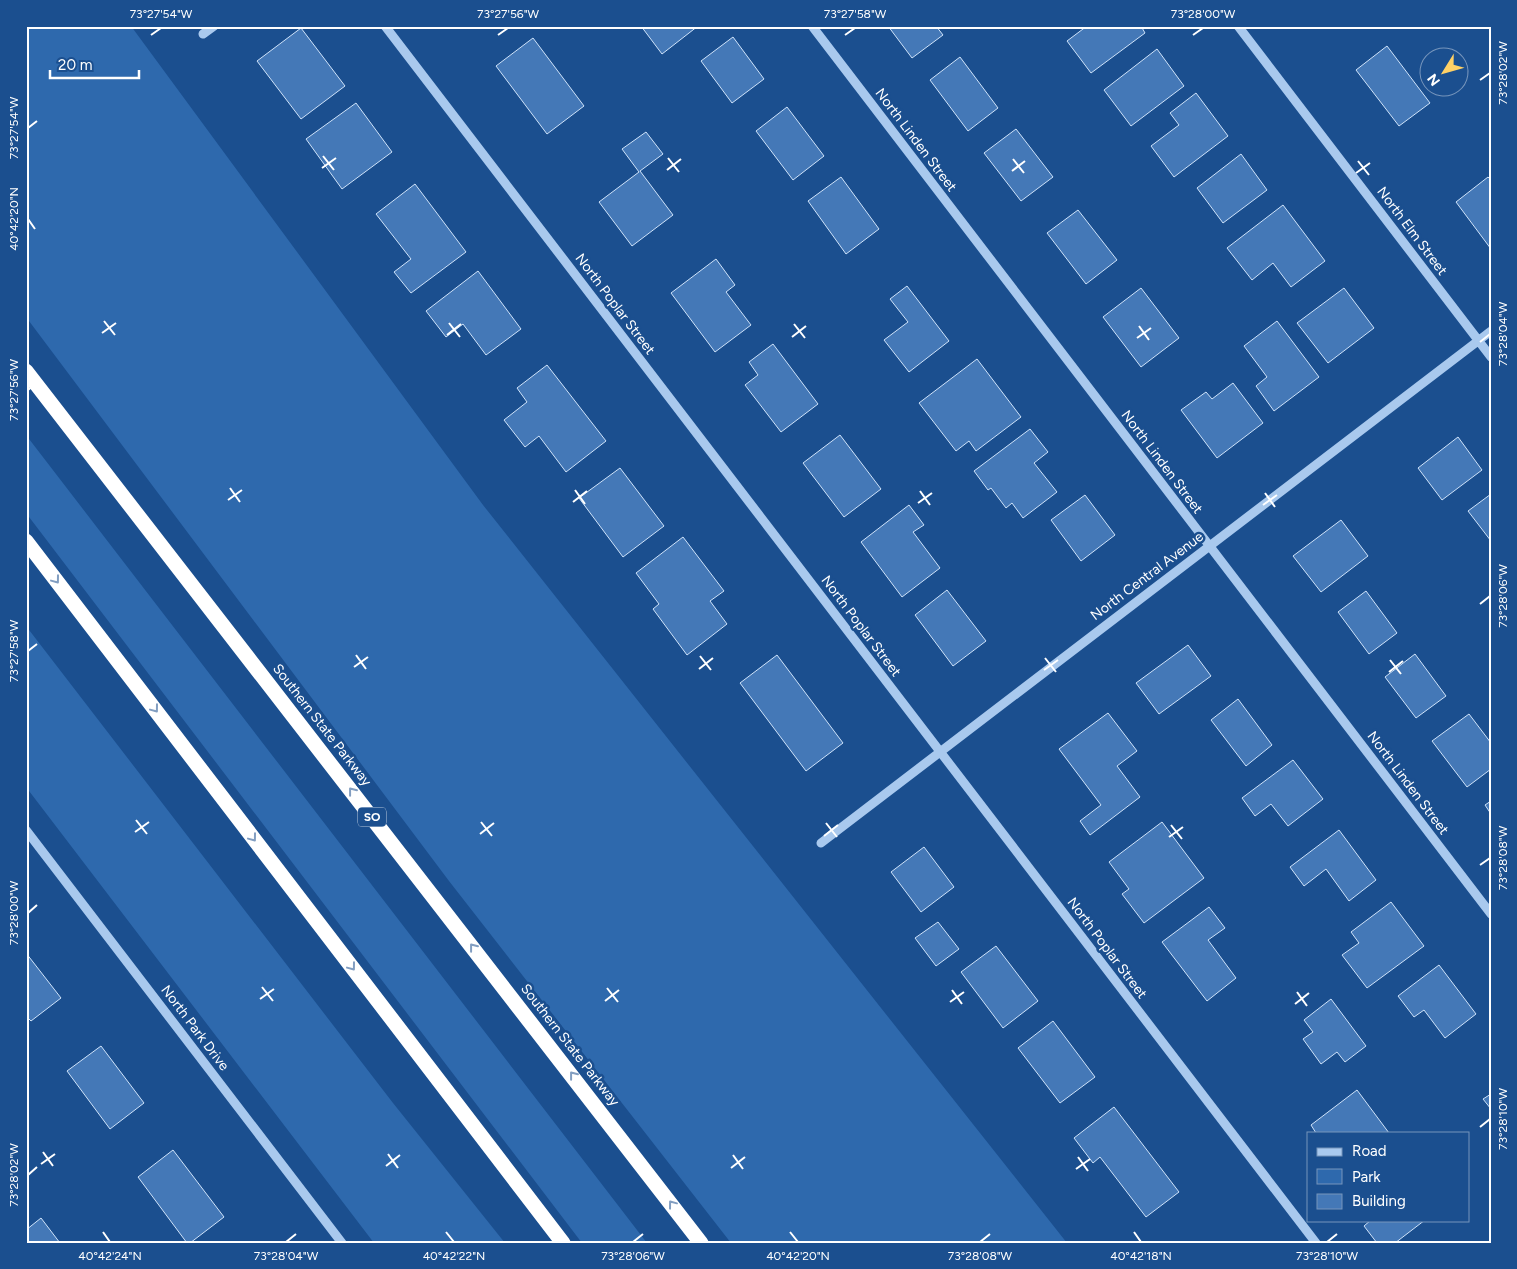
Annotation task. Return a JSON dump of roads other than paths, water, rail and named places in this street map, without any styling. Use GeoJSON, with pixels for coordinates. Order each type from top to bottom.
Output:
{"type":"FeatureCollection","features":[{"type":"Feature","properties":{"kind":"highway","name":"Southern State Parkway"},"geometry":{"type":"LineString","coordinates":[[26,371],[702,1243]]}},
{"type":"Feature","properties":{"kind":"highway"},"geometry":{"type":"LineString","coordinates":[[26,541],[563,1243]]}},
{"type":"Feature","properties":{"kind":"street"},"geometry":{"type":"LineString","coordinates":[[203,34],[214,26]]}},
{"type":"Feature","properties":{"kind":"street","name":"North Poplar Street"},"geometry":{"type":"LineString","coordinates":[[385,26],[1316,1243]]}},
{"type":"Feature","properties":{"kind":"street","name":"North Linden Street"},"geometry":{"type":"LineString","coordinates":[[812,26],[1491,914]]}},
{"type":"Feature","properties":{"kind":"street","name":"North Elm Street"},"geometry":{"type":"LineString","coordinates":[[1238,26],[1491,357]]}},
{"type":"Feature","properties":{"kind":"street","name":"North Central Avenue"},"geometry":{"type":"LineString","coordinates":[[821,843],[1491,331]]}},
{"type":"Feature","properties":{"kind":"street","name":"North Park Drive"},"geometry":{"type":"LineString","coordinates":[[26,830],[342,1243]]}}]}
